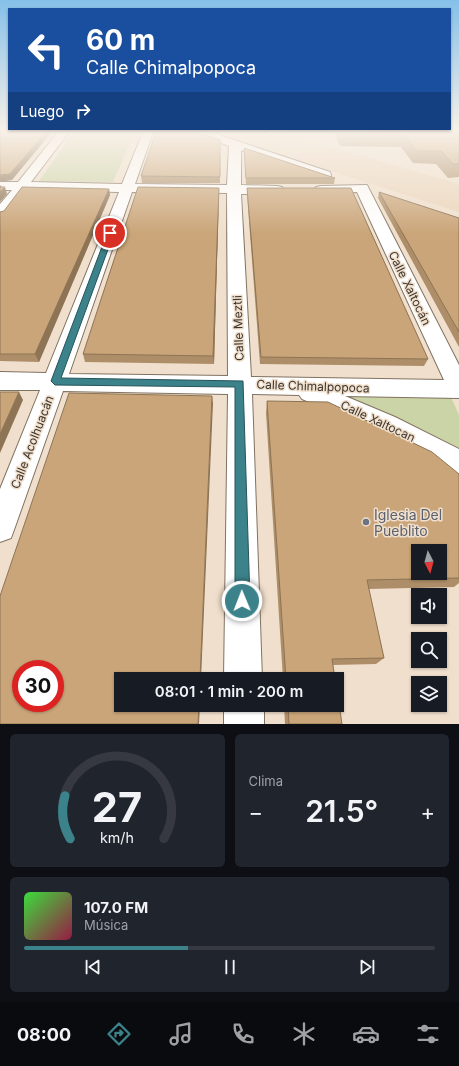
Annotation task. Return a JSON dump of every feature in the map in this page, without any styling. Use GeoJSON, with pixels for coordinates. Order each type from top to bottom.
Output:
{"type":"FeatureCollection","features":[{"type":"Feature","properties":{"kind":"street"},"geometry":{"type":"LineString","coordinates":[[0,214],[37,166]]}},
{"type":"Feature","properties":{"kind":"street","name":"Calle Acolhuacán"},"geometry":{"type":"LineString","coordinates":[[0,527],[135,166]]}},
{"type":"Feature","properties":{"kind":"street","name":"Calle Meztli"},"geometry":{"type":"LineString","coordinates":[[235,166],[240,384],[243,672]]}},
{"type":"Feature","properties":{"kind":"street"},"geometry":{"type":"LineString","coordinates":[[297,166],[370,190]]}},
{"type":"Feature","properties":{"kind":"street"},"geometry":{"type":"LineString","coordinates":[[0,186],[287,190]]}},
{"type":"Feature","properties":{"kind":"street"},"geometry":{"type":"LineString","coordinates":[[310,190],[370,190]]}},
{"type":"Feature","properties":{"kind":"street","name":"Calle Xaltocán"},"geometry":{"type":"LineString","coordinates":[[370,190],[457,382]]}},
{"type":"Feature","properties":{"kind":"street","name":"Calle Chimalpopoca"},"geometry":{"type":"LineString","coordinates":[[0,381],[240,384],[293,387],[457,382]]}},
{"type":"Feature","properties":{"kind":"street","name":"Calle Xaltocan"},"geometry":{"type":"LineString","coordinates":[[293,387],[332,400],[401,431],[459,463]]}},
{"type":"Feature","properties":{"kind":"street"},"geometry":{"type":"LineString","coordinates":[[244,712],[244,724]]}},
{"type":"Feature","properties":{"kind":"shaded area"},"geometry":{"type":"Polygon","coordinates":[[[315,166],[397,166],[459,184],[459,212],[315,166]]]}},
{"type":"Feature","properties":{"kind":"green space"},"geometry":{"type":"Polygon","coordinates":[[[50,166],[120,166],[113,182],[39,181],[50,166]]]}},
{"type":"Feature","properties":{"kind":"green space"},"geometry":{"type":"Polygon","coordinates":[[[326,394],[451,397],[459,415],[459,453],[326,394]]]}},
{"type":"Feature","properties":{"kind":"building"},"geometry":{"type":"Polygon","coordinates":[[[0,166],[17,166],[10,174],[0,175],[0,166]]]}},
{"type":"Feature","properties":{"kind":"building"},"geometry":{"type":"Polygon","coordinates":[[[144,166],[220,166],[220,177],[141,176],[144,166]]]}},
{"type":"Feature","properties":{"kind":"building"},"geometry":{"type":"Polygon","coordinates":[[[245,166],[298,166],[335,178],[246,178],[245,166]]]}},
{"type":"Feature","properties":{"kind":"building"},"geometry":{"type":"Polygon","coordinates":[[[0,187],[5,187],[0,192],[0,187]]]}},
{"type":"Feature","properties":{"kind":"building"},"geometry":{"type":"Polygon","coordinates":[[[22,187],[109,189],[35,354],[0,354],[0,212],[4,211],[22,187]]]}},
{"type":"Feature","properties":{"kind":"building"},"geometry":{"type":"Polygon","coordinates":[[[138,187],[219,188],[213,356],[83,354],[138,187]]]}},
{"type":"Feature","properties":{"kind":"building"},"geometry":{"type":"Polygon","coordinates":[[[247,188],[351,188],[428,359],[261,357],[247,188]]]}},
{"type":"Feature","properties":{"kind":"building"},"geometry":{"type":"Polygon","coordinates":[[[379,192],[459,218],[459,332],[379,192]]]}},
{"type":"Feature","properties":{"kind":"building"},"geometry":{"type":"Polygon","coordinates":[[[0,392],[19,392],[0,434],[0,392]]]}},
{"type":"Feature","properties":{"kind":"building"},"geometry":{"type":"Polygon","coordinates":[[[69,393],[212,396],[200,672],[114,672],[114,712],[199,712],[198,724],[0,724],[0,596],[69,393]]]}},
{"type":"Feature","properties":{"kind":"building","name":"Iglesia Del Pueblito"},"geometry":{"type":"Polygon","coordinates":[[[267,401],[328,402],[432,452],[459,474],[459,578],[447,578],[447,544],[411,544],[411,579],[367,580],[384,658],[332,659],[334,672],[286,672],[267,401]]]}},
{"type":"Feature","properties":{"kind":"building"},"geometry":{"type":"Polygon","coordinates":[[[288,712],[340,712],[342,724],[289,724],[288,712]]]}},
{"type":"Feature","properties":{"kind":"place","name":"Iglesia Del Pueblito"},"geometry":{"type":"Point","coordinates":[366,522]}},
{"type":"Feature","properties":{"kind":"route"},"geometry":{"type":"LineString","coordinates":[[110,233],[55,381],[240,384],[242,601]]}}]}
